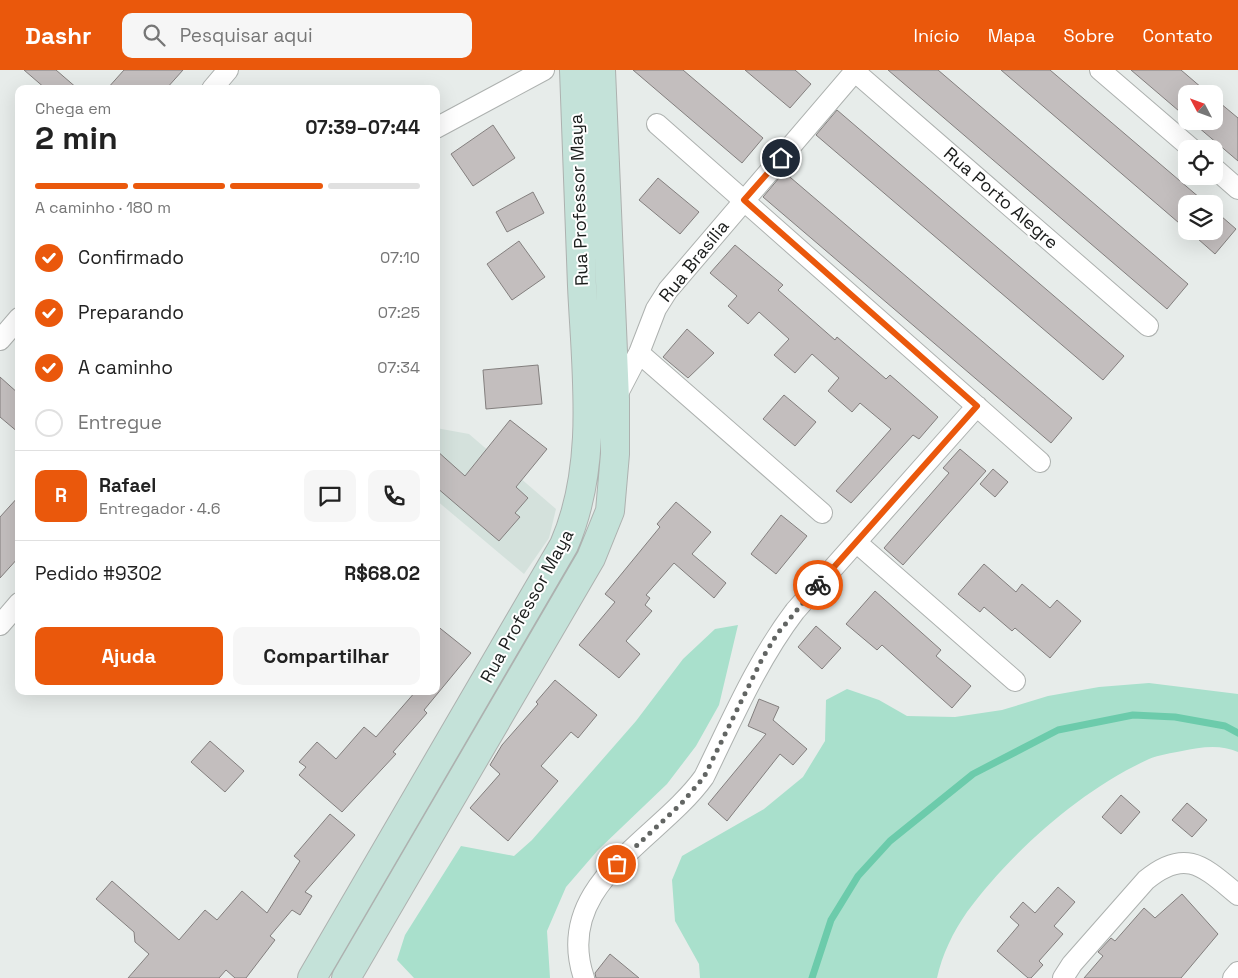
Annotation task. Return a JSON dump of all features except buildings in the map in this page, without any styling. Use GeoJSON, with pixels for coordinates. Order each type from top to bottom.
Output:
{"type":"FeatureCollection","features":[{"type":"Feature","properties":{"kind":"main road","name":"Rua Professor Maya"},"geometry":{"type":"LineString","coordinates":[[312,978],[517,627],[564,545],[573,525],[583,486],[587,404],[574,70]]}},
{"type":"Feature","properties":{"kind":"main road","name":"Rua Professor Maya"},"geometry":{"type":"LineString","coordinates":[[346,978],[591,558],[610,511],[615,454],[615,399],[601,70]]}},
{"type":"Feature","properties":{"kind":"main road"},"geometry":{"type":"LineString","coordinates":[[580,234],[607,233]]}},
{"type":"Feature","properties":{"kind":"main road"},"geometry":{"type":"LineString","coordinates":[[587,404],[615,399]]}},
{"type":"Feature","properties":{"kind":"main road"},"geometry":{"type":"LineString","coordinates":[[517,627],[544,640]]}},
{"type":"Feature","properties":{"kind":"main road"},"geometry":{"type":"LineString","coordinates":[[415,802],[441,815]]}},
{"type":"Feature","properties":{"kind":"street"},"geometry":{"type":"LineString","coordinates":[[215,85],[228,70]]}},
{"type":"Feature","properties":{"kind":"street"},"geometry":{"type":"LineString","coordinates":[[440,126],[544,70]]}},
{"type":"Feature","properties":{"kind":"street"},"geometry":{"type":"LineString","coordinates":[[1100,70],[1182,140]]}},
{"type":"Feature","properties":{"kind":"street","name":"Rua Brasília"},"geometry":{"type":"LineString","coordinates":[[615,399],[638,353],[656,309],[668,290],[855,71]]}},
{"type":"Feature","properties":{"kind":"street","name":"Rua Porto Alegre"},"geometry":{"type":"LineString","coordinates":[[855,71],[1148,326]]}},
{"type":"Feature","properties":{"kind":"street"},"geometry":{"type":"LineString","coordinates":[[657,124],[1040,462]]}},
{"type":"Feature","properties":{"kind":"street"},"geometry":{"type":"LineString","coordinates":[[1223,176],[1238,189]]}},
{"type":"Feature","properties":{"kind":"street"},"geometry":{"type":"LineString","coordinates":[[0,340],[15,323]]}},
{"type":"Feature","properties":{"kind":"street"},"geometry":{"type":"LineString","coordinates":[[638,353],[822,513]]}},
{"type":"Feature","properties":{"kind":"street"},"geometry":{"type":"LineString","coordinates":[[584,978],[578,960],[577,936],[585,907],[598,884],[693,792],[704,777],[762,659],[777,634],[795,611],[977,406]]}},
{"type":"Feature","properties":{"kind":"street"},"geometry":{"type":"LineString","coordinates":[[856,542],[1015,681]]}},
{"type":"Feature","properties":{"kind":"street"},"geometry":{"type":"LineString","coordinates":[[0,625],[15,608]]}},
{"type":"Feature","properties":{"kind":"street"},"geometry":{"type":"LineString","coordinates":[[1063,978],[1072,964],[1146,880],[1158,870],[1180,862],[1204,869],[1238,896]]}},
{"type":"Feature","properties":{"kind":"street"},"geometry":{"type":"LineString","coordinates":[[1233,978],[1238,972]]}},
{"type":"Feature","properties":{"kind":"shaded area"},"geometry":{"type":"Polygon","coordinates":[[[440,429],[469,434],[556,509],[549,538],[524,574],[440,503],[440,429]]]}},
{"type":"Feature","properties":{"kind":"green space"},"geometry":{"type":"Polygon","coordinates":[[[738,625],[719,705],[696,746],[667,784],[598,850],[566,887],[547,931],[550,978],[414,978],[397,960],[405,935],[461,846],[514,856],[532,840],[636,721],[683,659],[715,629],[738,625]]]}},
{"type":"Feature","properties":{"kind":"green space"},"geometry":{"type":"Polygon","coordinates":[[[1149,683],[1238,694],[1238,752],[1218,747],[1203,747],[1149,759],[1123,772],[1073,805],[1026,845],[985,889],[957,928],[945,952],[937,978],[700,978],[699,964],[675,921],[672,880],[682,856],[764,809],[803,777],[825,741],[826,700],[847,689],[879,700],[907,716],[955,717],[1002,710],[1048,696],[1099,687],[1149,683]]]}},
{"type":"Feature","properties":{"kind":"waterway"},"geometry":{"type":"LineString","coordinates":[[812,978],[831,920],[858,876],[890,841],[973,774],[1058,730],[1133,715],[1175,717],[1225,726],[1238,733]]}},
{"type":"Feature","properties":{"kind":"way so far"},"geometry":{"type":"LineString","coordinates":[[617,864],[681,804],[704,777],[762,659],[777,634],[818,585]]}},
{"type":"Feature","properties":{"kind":"route"},"geometry":{"type":"LineString","coordinates":[[781,158],[744,200],[977,406],[818,585]]}}]}
